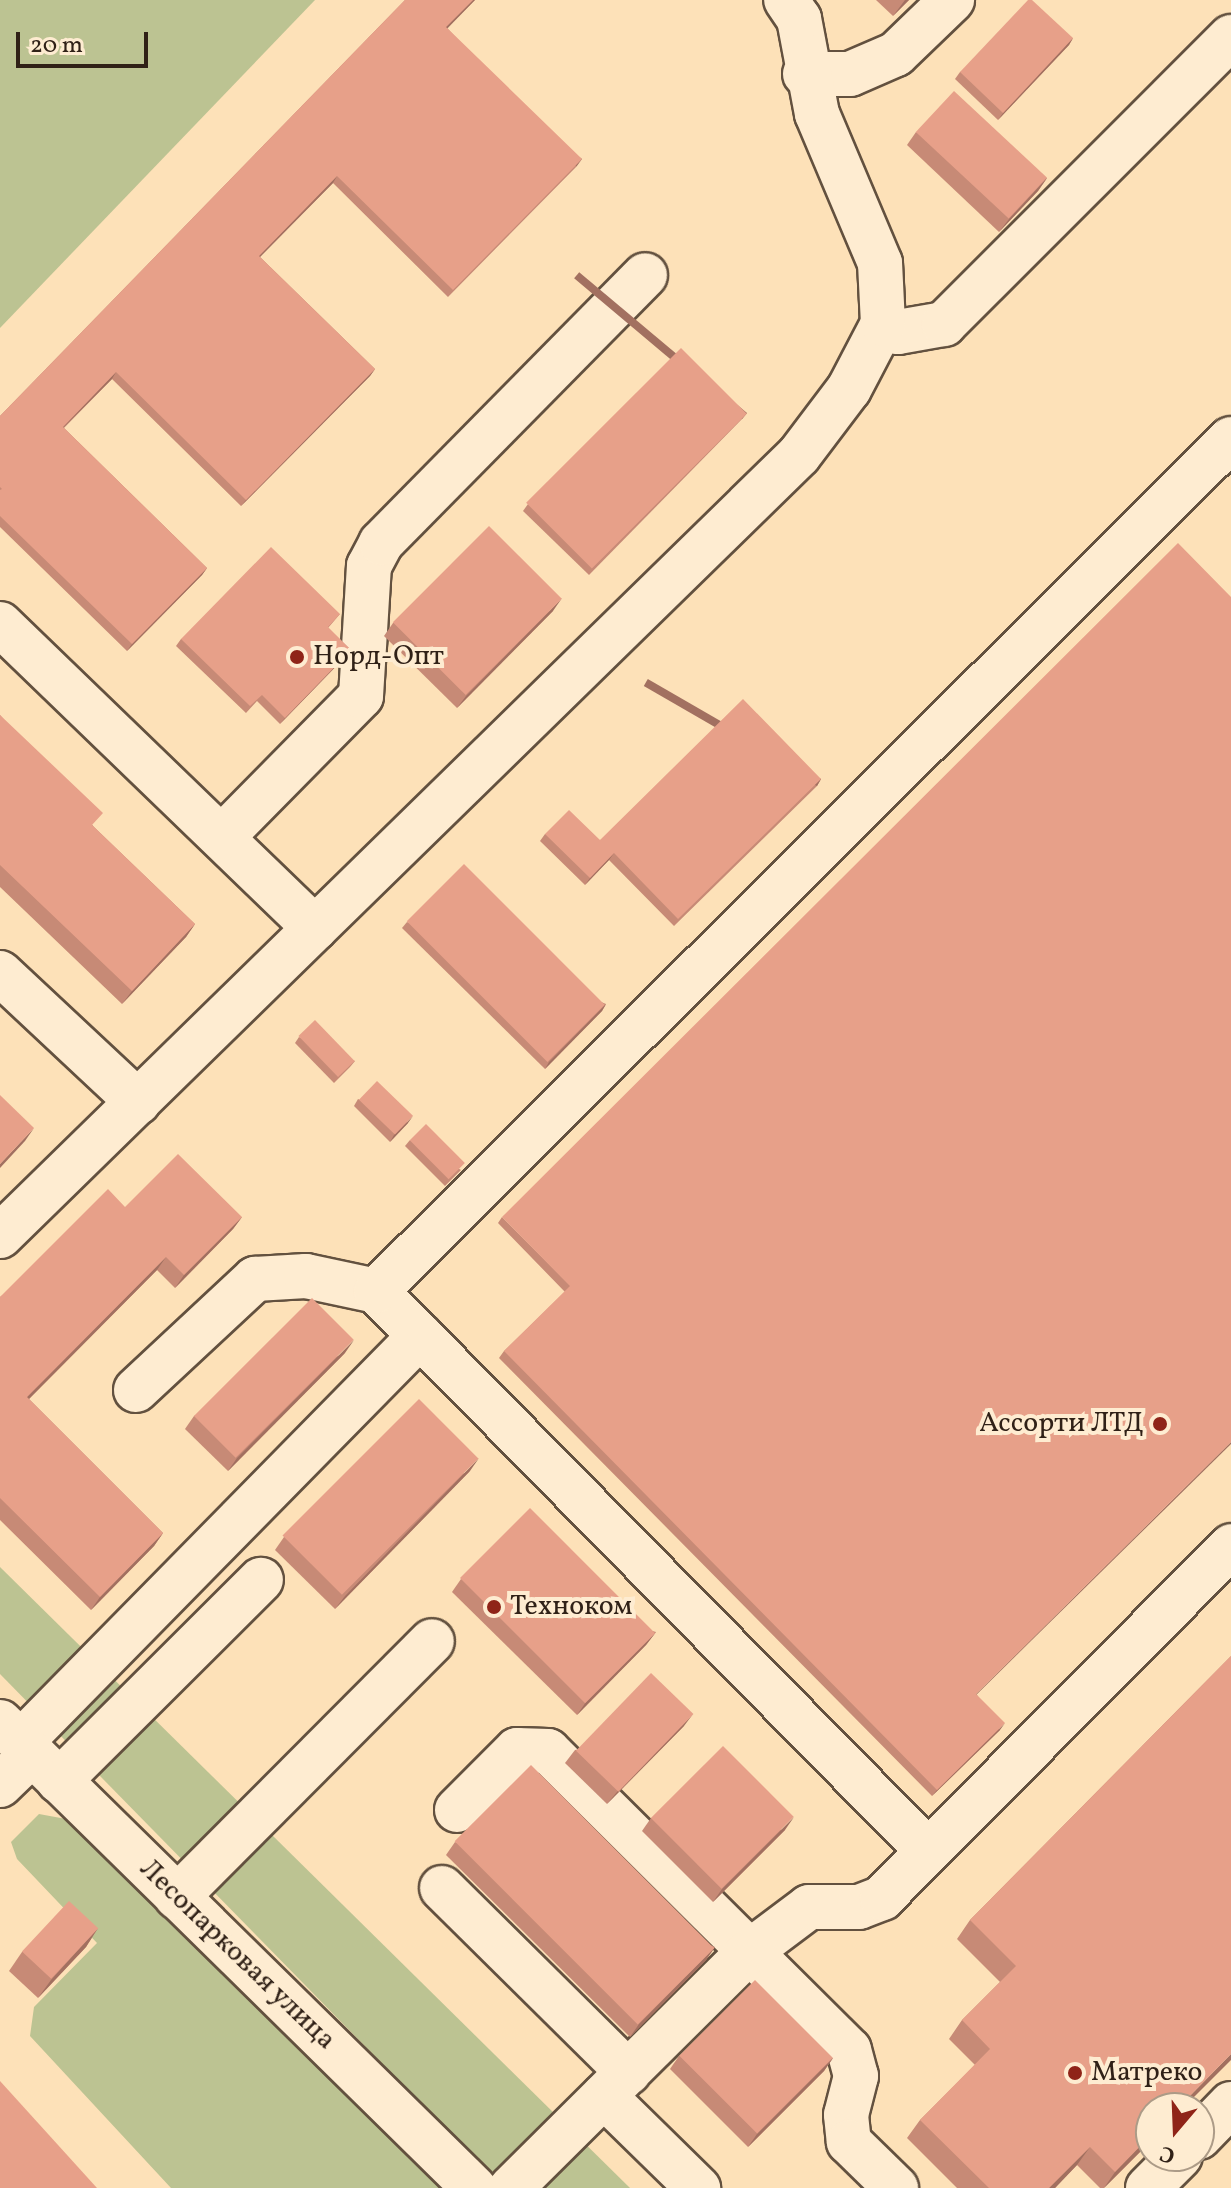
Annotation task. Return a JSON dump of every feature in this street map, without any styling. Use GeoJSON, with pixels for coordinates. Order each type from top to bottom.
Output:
{"type":"FeatureCollection","features":[{"type":"Feature","properties":{"kind":"street"},"geometry":{"type":"LineString","coordinates":[[0,1236],[799,455],[849,389],[883,324],[880,263],[805,74],[799,19],[786,0]]}},
{"type":"Feature","properties":{"kind":"street"},"geometry":{"type":"LineString","coordinates":[[805,74],[850,74],[896,54],[952,0]]}},
{"type":"Feature","properties":{"kind":"street"},"geometry":{"type":"LineString","coordinates":[[883,324],[898,332],[944,324],[1231,37]]}},
{"type":"Feature","properties":{"kind":"street"},"geometry":{"type":"LineString","coordinates":[[222,837],[361,696],[369,566],[381,543],[645,275]]}},
{"type":"Feature","properties":{"kind":"street"},"geometry":{"type":"LineString","coordinates":[[376,1291],[1231,439]]}},
{"type":"Feature","properties":{"kind":"street"},"geometry":{"type":"LineString","coordinates":[[0,624],[315,928]]}},
{"type":"Feature","properties":{"kind":"street"},"geometry":{"type":"LineString","coordinates":[[0,973],[138,1102]]}},
{"type":"Feature","properties":{"kind":"street"},"geometry":{"type":"LineString","coordinates":[[136,1390],[255,1279],[306,1276],[376,1291],[928,1851]]}},
{"type":"Feature","properties":{"kind":"street"},"geometry":{"type":"LineString","coordinates":[[0,1785],[28,1750],[420,1336]]}},
{"type":"Feature","properties":{"kind":"street"},"geometry":{"type":"LineString","coordinates":[[511,2188],[749,1952],[809,1907],[874,1904],[1231,1546]]}},
{"type":"Feature","properties":{"kind":"street"},"geometry":{"type":"LineString","coordinates":[[28,1750],[261,1580]]}},
{"type":"Feature","properties":{"kind":"street"},"geometry":{"type":"LineString","coordinates":[[177,1897],[432,1641]]}},
{"type":"Feature","properties":{"kind":"street","name":"Лесопарковая улица"},"geometry":{"type":"LineString","coordinates":[[28,1750],[474,2188]]}},
{"type":"Feature","properties":{"kind":"street"},"geometry":{"type":"LineString","coordinates":[[457,1810],[517,1750],[548,1751],[853,2056],[849,2142],[896,2188]]}},
{"type":"Feature","properties":{"kind":"street"},"geometry":{"type":"LineString","coordinates":[[442,1888],[616,2084],[698,2188]]}},
{"type":"Feature","properties":{"kind":"street"},"geometry":{"type":"LineString","coordinates":[[1215,2120],[1231,2104]]}},
{"type":"Feature","properties":{"kind":"street"},"geometry":{"type":"LineString","coordinates":[[1148,2188],[1164,2172]]}},
{"type":"Feature","properties":{"kind":"green space"},"geometry":{"type":"Polygon","coordinates":[[[0,0],[315,0],[0,328],[0,0]]]}},
{"type":"Feature","properties":{"kind":"green space"},"geometry":{"type":"Polygon","coordinates":[[[0,1567],[630,2188],[504,2188],[0,1674],[0,1567]]]}},
{"type":"Feature","properties":{"kind":"green space"},"geometry":{"type":"Polygon","coordinates":[[[39,1814],[66,1819],[88,1838],[442,2188],[171,2188],[30,2036],[34,2007],[97,1943],[17,1859],[11,1842],[39,1814]]]}},
{"type":"Feature","properties":{"kind":"building"},"geometry":{"type":"Polygon","coordinates":[[[405,0],[473,0],[446,27],[582,159],[453,290],[337,176],[259,256],[375,369],[246,500],[116,372],[63,427],[207,568],[132,644],[0,516],[0,416],[405,0]]]}},
{"type":"Feature","properties":{"kind":"building"},"geometry":{"type":"Polygon","coordinates":[[[1028,0],[1032,0],[1073,38],[1003,113],[960,72],[1028,0]]]}},
{"type":"Feature","properties":{"kind":"building"},"geometry":{"type":"Polygon","coordinates":[[[954,91],[1047,178],[1009,219],[916,132],[954,91]]]}},
{"type":"Feature","properties":{"kind":"building"},"geometry":{"type":"Polygon","coordinates":[[[681,348],[747,414],[592,569],[526,503],[681,348]]]}},
{"type":"Feature","properties":{"kind":"building"},"geometry":{"type":"Polygon","coordinates":[[[489,526],[562,599],[466,695],[393,622],[489,526]]]}},
{"type":"Feature","properties":{"kind":"building"},"geometry":{"type":"Polygon","coordinates":[[[1178,543],[1231,597],[1231,1442],[976,1694],[1005,1723],[937,1790],[504,1351],[570,1286],[502,1217],[1178,543]]]}},
{"type":"Feature","properties":{"kind":"building"},"geometry":{"type":"Polygon","coordinates":[[[271,547],[340,614],[328,627],[351,650],[285,718],[262,695],[250,706],[181,639],[271,547]]]}},
{"type":"Feature","properties":{"kind":"building"},"geometry":{"type":"Polygon","coordinates":[[[743,699],[821,779],[678,919],[614,853],[590,878],[545,834],[569,810],[600,840],[743,699]]]}},
{"type":"Feature","properties":{"kind":"building"},"geometry":{"type":"Polygon","coordinates":[[[0,715],[103,813],[92,825],[195,924],[132,991],[0,865],[0,715]]]}},
{"type":"Feature","properties":{"kind":"building"},"geometry":{"type":"Polygon","coordinates":[[[464,864],[605,1005],[547,1062],[407,921],[464,864]]]}},
{"type":"Feature","properties":{"kind":"building"},"geometry":{"type":"Polygon","coordinates":[[[315,1020],[355,1061],[338,1077],[298,1036],[315,1020]]]}},
{"type":"Feature","properties":{"kind":"building"},"geometry":{"type":"Polygon","coordinates":[[[377,1081],[413,1116],[395,1134],[359,1100],[377,1081]]]}},
{"type":"Feature","properties":{"kind":"building"},"geometry":{"type":"Polygon","coordinates":[[[0,1095],[34,1128],[0,1164],[0,1095]]]}},
{"type":"Feature","properties":{"kind":"building"},"geometry":{"type":"Polygon","coordinates":[[[426,1124],[465,1163],[449,1179],[410,1140],[426,1124]]]}},
{"type":"Feature","properties":{"kind":"building"},"geometry":{"type":"Polygon","coordinates":[[[178,1154],[242,1217],[184,1275],[166,1257],[27,1397],[163,1533],[100,1597],[0,1498],[0,1297],[108,1189],[125,1207],[178,1154]]]}},
{"type":"Feature","properties":{"kind":"building"},"geometry":{"type":"Polygon","coordinates":[[[312,1298],[354,1340],[236,1458],[194,1416],[312,1298]]]}},
{"type":"Feature","properties":{"kind":"building"},"geometry":{"type":"Polygon","coordinates":[[[419,1399],[478,1458],[342,1595],[283,1535],[419,1399]]]}},
{"type":"Feature","properties":{"kind":"building"},"geometry":{"type":"Polygon","coordinates":[[[530,1508],[655,1633],[585,1703],[460,1578],[530,1508]]]}},
{"type":"Feature","properties":{"kind":"building"},"geometry":{"type":"Polygon","coordinates":[[[1231,1656],[1231,2054],[1194,2092],[1135,2092],[1135,2151],[1115,2172],[1090,2147],[1049,2188],[989,2188],[920,2120],[990,2049],[962,2020],[1016,1966],[970,1920],[1231,1656]]]}},
{"type":"Feature","properties":{"kind":"building"},"geometry":{"type":"Polygon","coordinates":[[[651,1673],[693,1714],[618,1792],[576,1751],[651,1673]]]}},
{"type":"Feature","properties":{"kind":"building"},"geometry":{"type":"Polygon","coordinates":[[[723,1746],[794,1817],[722,1889],[651,1818],[723,1746]]]}},
{"type":"Feature","properties":{"kind":"building"},"geometry":{"type":"Polygon","coordinates":[[[531,1765],[714,1948],[638,2025],[455,1841],[531,1765]]]}},
{"type":"Feature","properties":{"kind":"building"},"geometry":{"type":"Polygon","coordinates":[[[69,1901],[98,1928],[51,1979],[22,1951],[69,1901]]]}},
{"type":"Feature","properties":{"kind":"building"},"geometry":{"type":"Polygon","coordinates":[[[755,1980],[833,2058],[757,2133],[679,2056],[755,1980]]]}},
{"type":"Feature","properties":{"kind":"building"},"geometry":{"type":"Polygon","coordinates":[[[0,2081],[97,2188],[0,2188],[0,2081]]]}},
{"type":"Feature","properties":{"kind":"place","name":"Норд-Опт"},"geometry":{"type":"Point","coordinates":[297,657]}},
{"type":"Feature","properties":{"kind":"place","name":"Ассорти ЛТД"},"geometry":{"type":"Point","coordinates":[1160,1424]}},
{"type":"Feature","properties":{"kind":"place","name":"Техноком"},"geometry":{"type":"Point","coordinates":[494,1607]}},
{"type":"Feature","properties":{"kind":"place","name":"Матреко"},"geometry":{"type":"Point","coordinates":[1075,2073]}}]}
